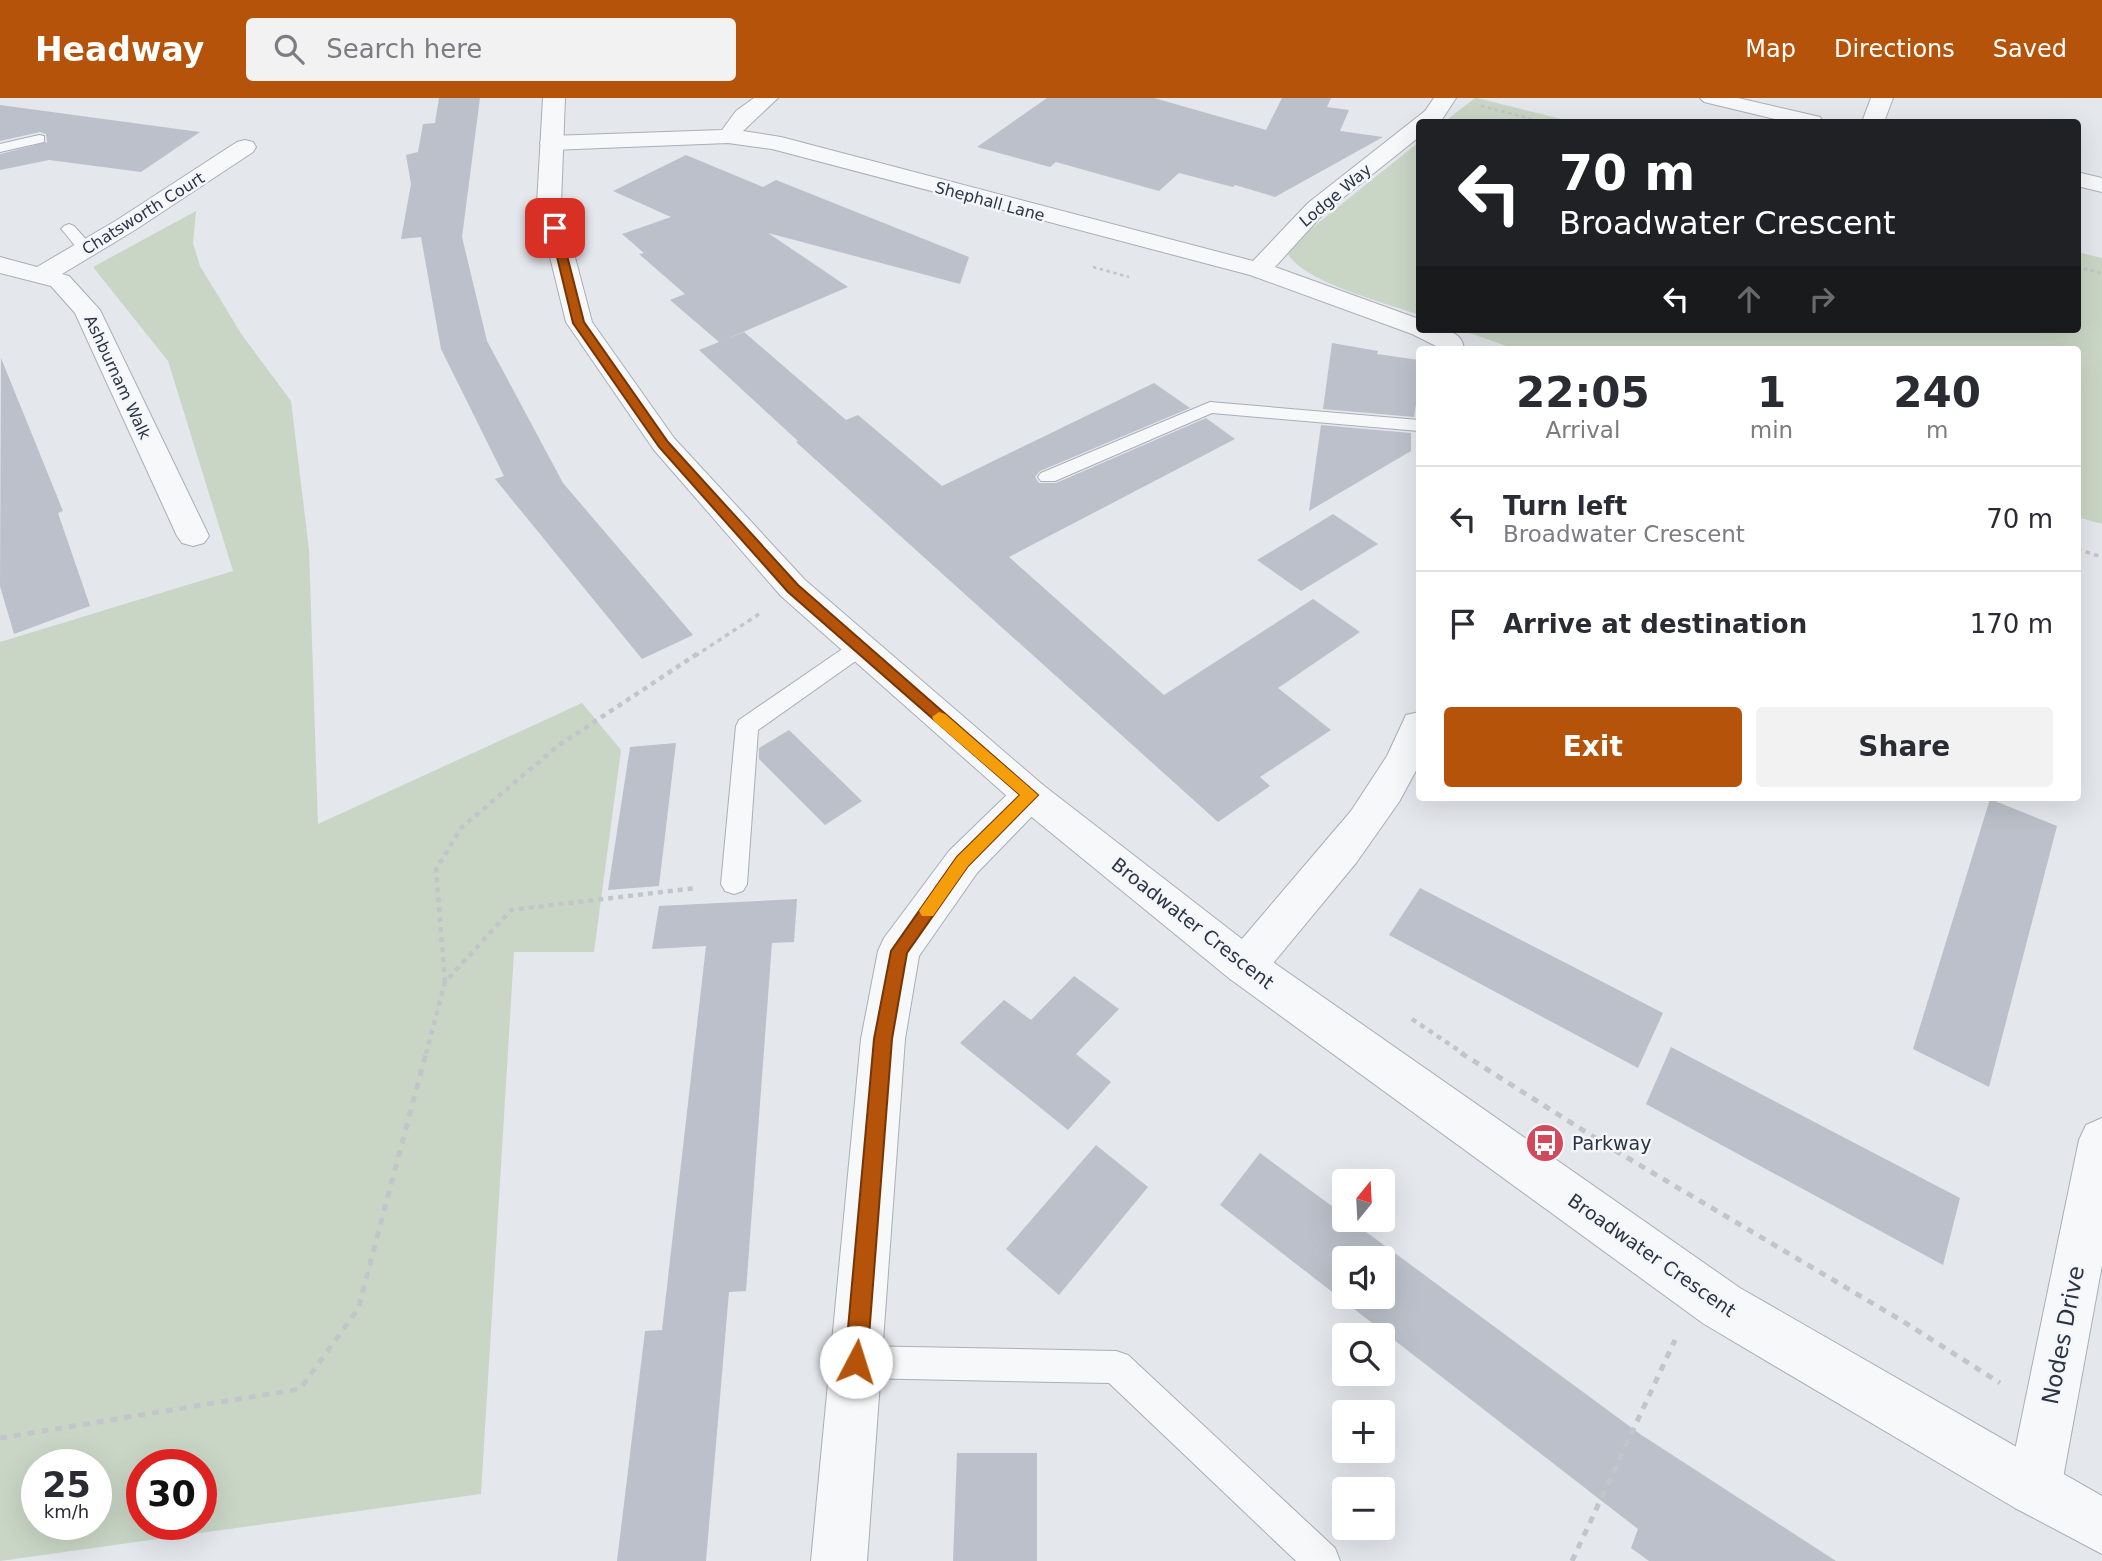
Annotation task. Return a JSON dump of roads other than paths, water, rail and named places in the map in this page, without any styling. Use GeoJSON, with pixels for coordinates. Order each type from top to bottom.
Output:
{"type":"FeatureCollection","features":[{"type":"Feature","properties":{"kind":"street","name":"Broadwater Crescent"},"geometry":{"type":"LineString","coordinates":[[554,98],[550,204],[579,323],[664,444],[793,588],[1030,795],[1245,966],[1722,1306],[2102,1526]]}},
{"type":"Feature","properties":{"kind":"street"},"geometry":{"type":"LineString","coordinates":[[728,136],[744,116],[766,98]]}},
{"type":"Feature","properties":{"kind":"street"},"geometry":{"type":"LineString","coordinates":[[1427,119],[1445,98]]}},
{"type":"Feature","properties":{"kind":"street"},"geometry":{"type":"LineString","coordinates":[[1711,98],[1799,119]]}},
{"type":"Feature","properties":{"kind":"street"},"geometry":{"type":"LineString","coordinates":[[1874,119],[1882,98]]}},
{"type":"Feature","properties":{"kind":"street","name":"Lodge Way"},"geometry":{"type":"LineString","coordinates":[[1259,270],[1292,231],[1316,208],[1416,129]]}},
{"type":"Feature","properties":{"kind":"street","name":"Shephall Lane"},"geometry":{"type":"LineString","coordinates":[[551,143],[728,136],[773,142],[1069,223],[1259,270],[1416,326]]}},
{"type":"Feature","properties":{"kind":"street","name":"Chatsworth Court"},"geometry":{"type":"LineString","coordinates":[[40,276],[245,147]]}},
{"type":"Feature","properties":{"kind":"street"},"geometry":{"type":"LineString","coordinates":[[2081,180],[2102,185]]}},
{"type":"Feature","properties":{"kind":"street","name":"Ashburnam Walk"},"geometry":{"type":"LineString","coordinates":[[0,265],[61,281],[87,310],[193,536]]}},
{"type":"Feature","properties":{"kind":"street","name":"Shephall Lane"},"geometry":{"type":"LineString","coordinates":[[1429,333],[1450,346]]}},
{"type":"Feature","properties":{"kind":"street"},"geometry":{"type":"LineString","coordinates":[[1245,966],[1362,830],[1416,733]]}},
{"type":"Feature","properties":{"kind":"street"},"geometry":{"type":"LineString","coordinates":[[839,1561],[883,1039],[899,951],[963,862],[1030,795]]}},
{"type":"Feature","properties":{"kind":"street","name":"Nodes Drive"},"geometry":{"type":"LineString","coordinates":[[2034,1489],[2046,1416],[2102,1140]]}},
{"type":"Feature","properties":{"kind":"lane"},"geometry":{"type":"LineString","coordinates":[[0,148],[39,139]]}},
{"type":"Feature","properties":{"kind":"lane"},"geometry":{"type":"LineString","coordinates":[[69,229],[86,249]]}},
{"type":"Feature","properties":{"kind":"lane"},"geometry":{"type":"LineString","coordinates":[[1048,477],[1210,407],[1416,426]]}},
{"type":"Feature","properties":{"kind":"lane"},"geometry":{"type":"LineString","coordinates":[[734,884],[747,726],[859,648]]}},
{"type":"Feature","properties":{"kind":"lane"},"geometry":{"type":"LineString","coordinates":[[856,1362],[1116,1367],[1322,1561]]}},
{"type":"Feature","properties":{"kind":"place","name":"Parkway"},"geometry":{"type":"Point","coordinates":[1545,1143]}}]}
